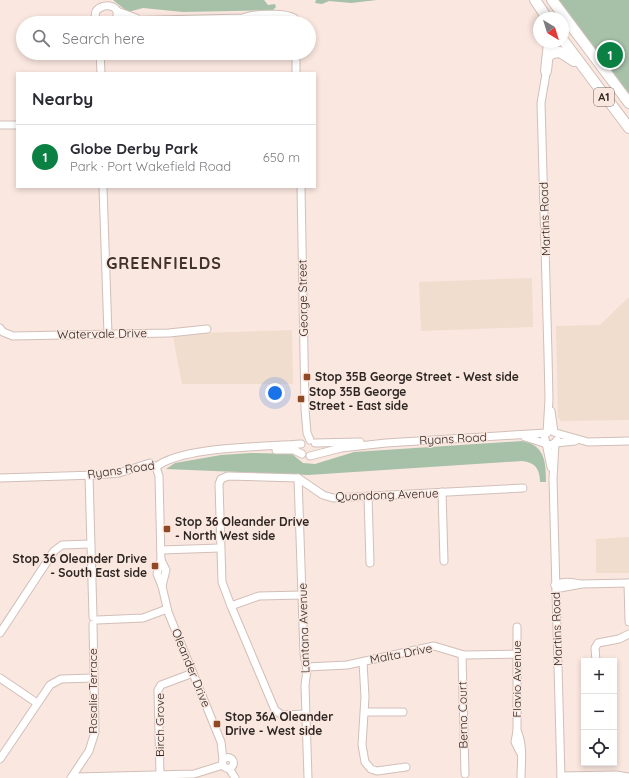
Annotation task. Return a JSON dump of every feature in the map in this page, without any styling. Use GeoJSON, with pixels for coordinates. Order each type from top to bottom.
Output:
{"type":"FeatureCollection","features":[{"type":"Feature","properties":{"kind":"highway","name":"A1"},"geometry":{"type":"LineString","coordinates":[[552,0],[629,103]]}},
{"type":"Feature","properties":{"kind":"highway"},"geometry":{"type":"LineString","coordinates":[[540,3],[551,12]]}},
{"type":"Feature","properties":{"kind":"highway"},"geometry":{"type":"LineString","coordinates":[[546,71],[548,48]]}},
{"type":"Feature","properties":{"kind":"highway","name":"A1"},"geometry":{"type":"LineString","coordinates":[[569,48],[629,128]]}},
{"type":"Feature","properties":{"kind":"highway"},"geometry":{"type":"LineString","coordinates":[[552,53],[560,52],[581,66]]}},
{"type":"Feature","properties":{"kind":"highway"},"geometry":{"type":"LineString","coordinates":[[609,77],[629,97]]}},
{"type":"Feature","properties":{"kind":"street"},"geometry":{"type":"LineString","coordinates":[[96,16],[100,2],[108,2],[117,11],[129,16]]}},
{"type":"Feature","properties":{"kind":"street"},"geometry":{"type":"LineString","coordinates":[[116,16],[117,11]]}},
{"type":"Feature","properties":{"kind":"street"},"geometry":{"type":"LineString","coordinates":[[247,16],[289,16]]}},
{"type":"Feature","properties":{"kind":"street","name":"Martins Road"},"geometry":{"type":"LineString","coordinates":[[546,433],[549,399],[541,103],[546,71],[554,48]]}},
{"type":"Feature","properties":{"kind":"street"},"geometry":{"type":"LineString","coordinates":[[100,60],[101,72]]}},
{"type":"Feature","properties":{"kind":"street"},"geometry":{"type":"LineString","coordinates":[[296,60],[296,72]]}},
{"type":"Feature","properties":{"kind":"street"},"geometry":{"type":"LineString","coordinates":[[0,125],[16,125]]}},
{"type":"Feature","properties":{"kind":"street"},"geometry":{"type":"LineString","coordinates":[[103,188],[108,334]]}},
{"type":"Feature","properties":{"kind":"street","name":"George Street"},"geometry":{"type":"LineString","coordinates":[[301,188],[305,409],[307,434],[312,441]]}},
{"type":"Feature","properties":{"kind":"street","name":"Watervale Drive"},"geometry":{"type":"LineString","coordinates":[[0,328],[3,332],[13,336],[169,333],[207,329]]}},
{"type":"Feature","properties":{"kind":"street","name":"Martins Road"},"geometry":{"type":"LineString","coordinates":[[549,399],[555,433]]}},
{"type":"Feature","properties":{"kind":"street","name":"George Street"},"geometry":{"type":"LineString","coordinates":[[301,443],[305,409]]}},
{"type":"Feature","properties":{"kind":"street"},"geometry":{"type":"LineString","coordinates":[[580,440],[555,433],[546,433],[544,437],[546,443],[551,445],[555,443],[580,440],[629,441]]}},
{"type":"Feature","properties":{"kind":"street","name":"Ryans Road"},"geometry":{"type":"LineString","coordinates":[[310,456],[341,448],[386,443],[520,436],[546,433]]}},
{"type":"Feature","properties":{"kind":"street"},"geometry":{"type":"LineString","coordinates":[[555,433],[558,439],[555,443]]}},
{"type":"Feature","properties":{"kind":"street","name":"Ryans Road"},"geometry":{"type":"LineString","coordinates":[[520,436],[546,443]]}},
{"type":"Feature","properties":{"kind":"street"},"geometry":{"type":"LineString","coordinates":[[312,441],[316,451],[310,456],[302,454],[300,449],[301,443],[312,441]]}},
{"type":"Feature","properties":{"kind":"street","name":"Ryans Road"},"geometry":{"type":"LineString","coordinates":[[312,441],[386,443]]}},
{"type":"Feature","properties":{"kind":"street","name":"Ryans Road"},"geometry":{"type":"LineString","coordinates":[[240,449],[301,443]]}},
{"type":"Feature","properties":{"kind":"street","name":"Martins Road"},"geometry":{"type":"LineString","coordinates":[[546,443],[553,479]]}},
{"type":"Feature","properties":{"kind":"street","name":"Martins Road"},"geometry":{"type":"LineString","coordinates":[[555,443],[553,479],[561,777]]}},
{"type":"Feature","properties":{"kind":"street","name":"Ryans Road"},"geometry":{"type":"LineString","coordinates":[[0,478],[89,475],[119,472],[150,464],[156,467],[169,458],[214,450],[294,450],[302,454]]}},
{"type":"Feature","properties":{"kind":"street","name":"Oleander Drive"},"geometry":{"type":"LineString","coordinates":[[156,467],[159,476],[161,550],[161,560],[157,574],[162,586],[167,609],[223,750],[226,763]]}},
{"type":"Feature","properties":{"kind":"street","name":"Rosalie Terrace"},"geometry":{"type":"LineString","coordinates":[[72,777],[89,751],[95,732],[94,621],[90,544],[89,475]]}},
{"type":"Feature","properties":{"kind":"street"},"geometry":{"type":"LineString","coordinates":[[298,478],[235,476],[222,478],[219,484],[220,548],[222,582],[230,606],[275,710],[282,715],[306,714]]}},
{"type":"Feature","properties":{"kind":"street","name":"Quondong Avenue"},"geometry":{"type":"LineString","coordinates":[[298,478],[319,493],[328,497],[523,488]]}},
{"type":"Feature","properties":{"kind":"street","name":"Lantana Avenue"},"geometry":{"type":"LineString","coordinates":[[298,478],[304,654],[307,667],[305,685],[308,778]]}},
{"type":"Feature","properties":{"kind":"street"},"geometry":{"type":"LineString","coordinates":[[442,492],[444,561]]}},
{"type":"Feature","properties":{"kind":"street"},"geometry":{"type":"LineString","coordinates":[[368,496],[370,563]]}},
{"type":"Feature","properties":{"kind":"street"},"geometry":{"type":"LineString","coordinates":[[0,633],[54,551],[62,545],[90,544]]}},
{"type":"Feature","properties":{"kind":"street"},"geometry":{"type":"LineString","coordinates":[[161,550],[220,548]]}},
{"type":"Feature","properties":{"kind":"street"},"geometry":{"type":"LineString","coordinates":[[556,585],[560,588],[582,584],[628,583],[629,622]]}},
{"type":"Feature","properties":{"kind":"street"},"geometry":{"type":"LineString","coordinates":[[230,606],[259,596],[302,596]]}},
{"type":"Feature","properties":{"kind":"street"},"geometry":{"type":"LineString","coordinates":[[94,621],[143,618],[167,609]]}},
{"type":"Feature","properties":{"kind":"street","name":"Flavio Avenue"},"geometry":{"type":"LineString","coordinates":[[517,627],[517,732],[515,742],[520,752],[521,778]]}},
{"type":"Feature","properties":{"kind":"street"},"geometry":{"type":"LineString","coordinates":[[596,658],[595,648],[598,643],[619,639],[629,634]]}},
{"type":"Feature","properties":{"kind":"street","name":"Malta Drive"},"geometry":{"type":"LineString","coordinates":[[307,667],[347,665],[434,646],[462,655],[517,654]]}},
{"type":"Feature","properties":{"kind":"street","name":"Berno Court"},"geometry":{"type":"LineString","coordinates":[[462,655],[465,774]]}},
{"type":"Feature","properties":{"kind":"street"},"geometry":{"type":"LineString","coordinates":[[363,662],[365,712],[362,753],[368,766],[377,771],[406,768]]}},
{"type":"Feature","properties":{"kind":"street","name":"Birch Grove"},"geometry":{"type":"LineString","coordinates":[[160,775],[158,690],[161,685],[193,673]]}},
{"type":"Feature","properties":{"kind":"street"},"geometry":{"type":"LineString","coordinates":[[0,678],[37,703]]}},
{"type":"Feature","properties":{"kind":"street"},"geometry":{"type":"LineString","coordinates":[[0,759],[48,686],[58,680],[94,678]]}},
{"type":"Feature","properties":{"kind":"street"},"geometry":{"type":"LineString","coordinates":[[365,712],[403,712]]}},
{"type":"Feature","properties":{"kind":"street"},"geometry":{"type":"LineString","coordinates":[[72,777],[194,774],[226,763],[235,778]]}},
{"type":"Feature","properties":{"kind":"street"},"geometry":{"type":"LineString","coordinates":[[561,777],[616,775],[629,777]]}},
{"type":"Feature","properties":{"kind":"shaded area"},"geometry":{"type":"Polygon","coordinates":[[[532,278],[533,327],[421,331],[419,282],[532,278]]]}},
{"type":"Feature","properties":{"kind":"shaded area"},"geometry":{"type":"Polygon","coordinates":[[[629,297],[629,420],[561,421],[558,418],[556,326],[600,325],[629,297]]]}},
{"type":"Feature","properties":{"kind":"shaded area"},"geometry":{"type":"Polygon","coordinates":[[[292,330],[293,384],[182,384],[173,337],[202,333],[292,330]]]}},
{"type":"Feature","properties":{"kind":"shaded area"},"geometry":{"type":"Polygon","coordinates":[[[629,537],[629,573],[596,573],[596,539],[629,537]]]}},
{"type":"Feature","properties":{"kind":"green space"},"geometry":{"type":"Polygon","coordinates":[[[113,0],[264,0],[268,5],[275,4],[276,7],[273,10],[183,12],[143,8],[128,12],[113,0]]]}},
{"type":"Feature","properties":{"kind":"green space"},"geometry":{"type":"Polygon","coordinates":[[[316,0],[377,0],[351,3],[329,1],[322,4],[315,3],[316,0]]]}},
{"type":"Feature","properties":{"kind":"green space"},"geometry":{"type":"Polygon","coordinates":[[[552,0],[629,0],[629,97],[569,21],[569,12],[562,12],[552,0]]]}},
{"type":"Feature","properties":{"kind":"green space"},"geometry":{"type":"Polygon","coordinates":[[[522,441],[530,443],[540,450],[544,461],[546,482],[540,482],[539,473],[536,467],[530,463],[522,461],[308,475],[166,469],[175,463],[221,455],[251,453],[292,454],[303,463],[315,464],[354,452],[522,441]]]}},
{"type":"Feature","properties":{"kind":"place","name":"Globe Derby Park"},"geometry":{"type":"Point","coordinates":[610,55]}},
{"type":"Feature","properties":{"kind":"place","name":"Stop 35B George Street - West side"},"geometry":{"type":"Point","coordinates":[307,377]}},
{"type":"Feature","properties":{"kind":"place","name":"Stop 35B George Street - East side"},"geometry":{"type":"Point","coordinates":[301,399]}},
{"type":"Feature","properties":{"kind":"place","name":"Stop 36 Oleander Drive - North West side"},"geometry":{"type":"Point","coordinates":[167,529]}},
{"type":"Feature","properties":{"kind":"place","name":"Stop 36 Oleander Drive - South East side"},"geometry":{"type":"Point","coordinates":[155,566]}},
{"type":"Feature","properties":{"kind":"place","name":"Stop 36A Oleander Drive - West side"},"geometry":{"type":"Point","coordinates":[217,724]}},
{"type":"Feature","properties":{"kind":"district","name":"GREENFIELDS"},"geometry":{"type":"Point","coordinates":[164,263]}}]}
